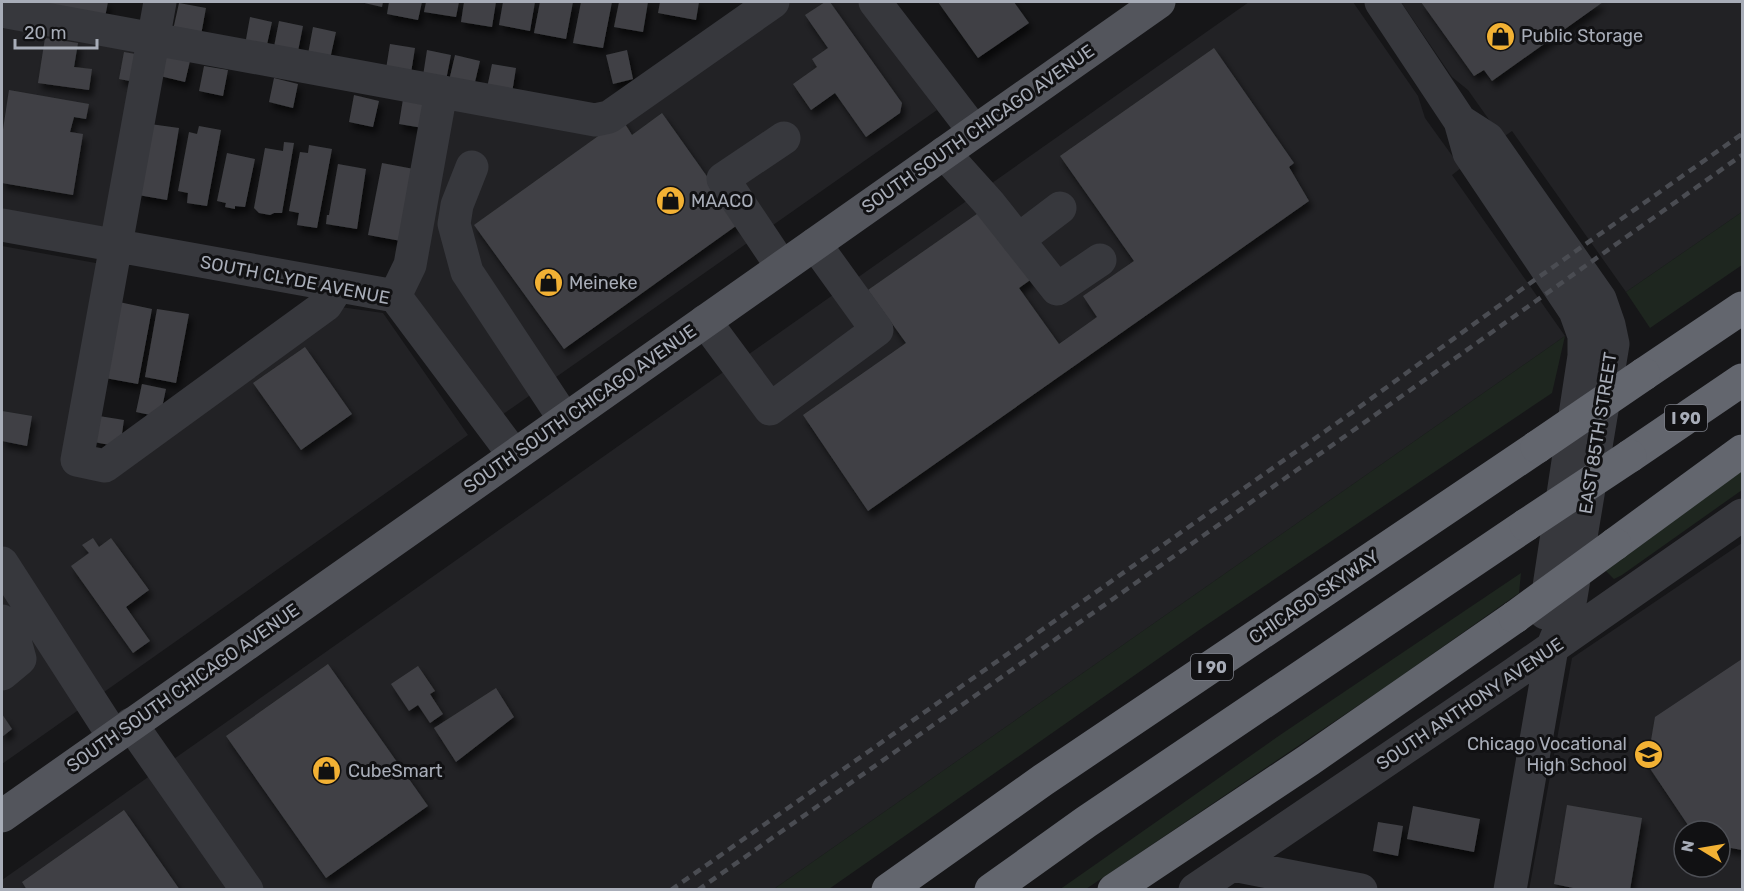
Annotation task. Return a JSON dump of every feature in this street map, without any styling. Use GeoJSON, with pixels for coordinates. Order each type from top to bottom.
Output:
{"type":"FeatureCollection","features":[{"type":"Feature","properties":{"kind":"highway","name":"CHICAGO SKYWAY"},"geometry":{"type":"LineString","coordinates":[[888,890],[1044,780],[1743,308]]}},
{"type":"Feature","properties":{"kind":"highway","name":"I 90"},"geometry":{"type":"LineString","coordinates":[[991,890],[1086,822],[1743,380]]}},
{"type":"Feature","properties":{"kind":"highway"},"geometry":{"type":"LineString","coordinates":[[1114,890],[1309,760],[1515,617],[1743,451]]}},
{"type":"Feature","properties":{"kind":"main road","name":"SOUTH SOUTH CHICAGO AVENUE"},"geometry":{"type":"LineString","coordinates":[[2,816],[1159,2]]}},
{"type":"Feature","properties":{"kind":"street"},"geometry":{"type":"LineString","coordinates":[[160,2],[77,460],[105,466],[317,312],[326,304],[338,286]]}},
{"type":"Feature","properties":{"kind":"street"},"geometry":{"type":"LineString","coordinates":[[2,11],[595,120],[609,117],[773,2]]}},
{"type":"Feature","properties":{"kind":"street"},"geometry":{"type":"LineString","coordinates":[[875,2],[975,131]]}},
{"type":"Feature","properties":{"kind":"street","name":"EAST 85TH STREET"},"geometry":{"type":"LineString","coordinates":[[1381,2],[1460,121],[1469,153],[1575,311],[1584,336],[1584,356],[1543,626],[1552,648],[1510,890]]}},
{"type":"Feature","properties":{"kind":"street"},"geometry":{"type":"LineString","coordinates":[[395,296],[410,265],[441,92]]}},
{"type":"Feature","properties":{"kind":"street"},"geometry":{"type":"LineString","coordinates":[[782,267],[723,179],[784,138]]}},
{"type":"Feature","properties":{"kind":"street"},"geometry":{"type":"LineString","coordinates":[[944,153],[989,203],[1057,289],[1100,260]]}},
{"type":"Feature","properties":{"kind":"street"},"geometry":{"type":"LineString","coordinates":[[472,167],[457,205],[454,224],[467,272],[565,420]]}},
{"type":"Feature","properties":{"kind":"street"},"geometry":{"type":"LineString","coordinates":[[1018,240],[1060,208]]}},
{"type":"Feature","properties":{"kind":"street","name":"SOUTH CLYDE AVENUE"},"geometry":{"type":"LineString","coordinates":[[2,225],[395,296],[514,456]]}},
{"type":"Feature","properties":{"kind":"street"},"geometry":{"type":"LineString","coordinates":[[705,321],[770,409],[878,330],[815,244]]}},
{"type":"Feature","properties":{"kind":"street","name":"SOUTH ANTHONY AVENUE"},"geometry":{"type":"LineString","coordinates":[[1195,890],[1552,648],[1743,515]]}},
{"type":"Feature","properties":{"kind":"street"},"geometry":{"type":"LineString","coordinates":[[7,585],[248,890]]}},
{"type":"Feature","properties":{"kind":"street"},"geometry":{"type":"LineString","coordinates":[[2,621],[15,641],[20,659],[2,674]]}},
{"type":"Feature","properties":{"kind":"street"},"geometry":{"type":"LineString","coordinates":[[1233,865],[1361,890]]}},
{"type":"Feature","properties":{"kind":"shaded area"},"geometry":{"type":"Polygon","coordinates":[[[764,2],[859,2],[937,110],[499,417],[402,281],[441,92],[595,120],[764,2]]]}},
{"type":"Feature","properties":{"kind":"shaded area"},"geometry":{"type":"Polygon","coordinates":[[[1249,2],[1353,2],[1418,96],[1425,118],[1461,168],[1452,175],[1565,336],[774,889],[2,890],[2,880],[1249,2]]]}},
{"type":"Feature","properties":{"kind":"shaded area"},"geometry":{"type":"Polygon","coordinates":[[[1401,2],[1742,2],[1742,212],[1626,292],[1512,131],[1502,138],[1468,90],[1452,77],[1401,2]]]}},
{"type":"Feature","properties":{"kind":"shaded area"},"geometry":{"type":"Polygon","coordinates":[[[6,12],[153,39],[119,230],[2,209],[2,37],[6,12]]]}},
{"type":"Feature","properties":{"kind":"shaded area"},"geometry":{"type":"Polygon","coordinates":[[[1742,212],[1742,265],[1650,328],[1626,292],[1742,212]]]}},
{"type":"Feature","properties":{"kind":"shaded area"},"geometry":{"type":"Polygon","coordinates":[[[2,246],[112,266],[77,460],[105,466],[326,305],[383,313],[468,435],[2,764],[2,246]]]}},
{"type":"Feature","properties":{"kind":"shaded area"},"geometry":{"type":"Polygon","coordinates":[[[1565,336],[1552,393],[1205,626],[829,889],[774,889],[1565,336]]]}},
{"type":"Feature","properties":{"kind":"shaded area"},"geometry":{"type":"Polygon","coordinates":[[[1742,471],[1742,490],[1622,575],[1614,579],[1606,571],[1742,471]]]}},
{"type":"Feature","properties":{"kind":"shaded area","name":"Chicago Vocational High School"},"geometry":{"type":"Polygon","coordinates":[[[1742,543],[1742,889],[1529,890],[1572,658],[1742,543]]]}},
{"type":"Feature","properties":{"kind":"shaded area"},"geometry":{"type":"Polygon","coordinates":[[[1521,573],[1519,593],[1387,686],[1086,889],[1059,890],[1283,733],[1521,573]]]}},
{"type":"Feature","properties":{"kind":"building"},"geometry":{"type":"Polygon","coordinates":[[[38,2],[108,2],[104,22],[38,2]]]}},
{"type":"Feature","properties":{"kind":"building"},"geometry":{"type":"Polygon","coordinates":[[[360,2],[383,2],[382,7],[360,2]]]}},
{"type":"Feature","properties":{"kind":"building"},"geometry":{"type":"Polygon","coordinates":[[[389,2],[422,2],[418,20],[387,14],[389,2]]]}},
{"type":"Feature","properties":{"kind":"building"},"geometry":{"type":"Polygon","coordinates":[[[426,2],[459,2],[456,17],[424,12],[426,2]]]}},
{"type":"Feature","properties":{"kind":"building"},"geometry":{"type":"Polygon","coordinates":[[[464,2],[496,2],[492,27],[461,22],[464,2]]]}},
{"type":"Feature","properties":{"kind":"building"},"geometry":{"type":"Polygon","coordinates":[[[503,2],[535,2],[530,31],[499,25],[503,2]]]}},
{"type":"Feature","properties":{"kind":"building"},"geometry":{"type":"Polygon","coordinates":[[[540,2],[573,2],[566,39],[534,33],[540,2]]]}},
{"type":"Feature","properties":{"kind":"building"},"geometry":{"type":"Polygon","coordinates":[[[581,2],[612,2],[603,48],[573,43],[581,2]]]}},
{"type":"Feature","properties":{"kind":"building"},"geometry":{"type":"Polygon","coordinates":[[[619,2],[648,2],[643,32],[614,27],[619,2]]]}},
{"type":"Feature","properties":{"kind":"building"},"geometry":{"type":"Polygon","coordinates":[[[660,2],[699,2],[696,20],[658,13],[660,2]]]}},
{"type":"Feature","properties":{"kind":"building"},"geometry":{"type":"Polygon","coordinates":[[[825,2],[830,2],[902,103],[900,113],[866,137],[835,93],[811,110],[793,84],[817,67],[812,59],[828,48],[805,15],[825,2]]]}},
{"type":"Feature","properties":{"kind":"building"},"geometry":{"type":"Polygon","coordinates":[[[938,2],[1014,2],[1029,23],[978,58],[938,2]]]}},
{"type":"Feature","properties":{"kind":"building","name":"Public Storage"},"geometry":{"type":"Polygon","coordinates":[[[1421,2],[1603,2],[1492,81],[1484,70],[1474,76],[1421,2]]]}},
{"type":"Feature","properties":{"kind":"building"},"geometry":{"type":"Polygon","coordinates":[[[179,3],[206,8],[201,35],[173,30],[179,3]]]}},
{"type":"Feature","properties":{"kind":"building"},"geometry":{"type":"Polygon","coordinates":[[[250,17],[272,22],[266,49],[245,45],[250,17]]]}},
{"type":"Feature","properties":{"kind":"building"},"geometry":{"type":"Polygon","coordinates":[[[279,21],[303,26],[298,51],[274,47],[279,21]]]}},
{"type":"Feature","properties":{"kind":"building"},"geometry":{"type":"Polygon","coordinates":[[[313,27],[336,32],[330,59],[308,54],[313,27]]]}},
{"type":"Feature","properties":{"kind":"building"},"geometry":{"type":"Polygon","coordinates":[[[45,38],[78,43],[74,67],[92,69],[89,90],[38,83],[45,38]]]}},
{"type":"Feature","properties":{"kind":"building"},"geometry":{"type":"Polygon","coordinates":[[[390,44],[415,48],[411,73],[386,69],[390,44]]]}},
{"type":"Feature","properties":{"kind":"building"},"geometry":{"type":"Polygon","coordinates":[[[1214,48],[1294,163],[1289,167],[1309,201],[868,511],[803,415],[906,343],[868,290],[984,209],[1033,278],[1019,288],[1059,344],[1097,317],[1083,296],[1134,261],[1060,156],[1214,48]]]}},
{"type":"Feature","properties":{"kind":"building"},"geometry":{"type":"Polygon","coordinates":[[[427,50],[451,55],[446,80],[423,76],[427,50]]]}},
{"type":"Feature","properties":{"kind":"building"},"geometry":{"type":"Polygon","coordinates":[[[627,50],[633,79],[613,84],[606,55],[627,50]]]}},
{"type":"Feature","properties":{"kind":"building"},"geometry":{"type":"Polygon","coordinates":[[[124,52],[141,55],[135,82],[119,79],[124,52]]]}},
{"type":"Feature","properties":{"kind":"building"},"geometry":{"type":"Polygon","coordinates":[[[166,55],[190,61],[185,82],[160,76],[166,55]]]}},
{"type":"Feature","properties":{"kind":"building"},"geometry":{"type":"Polygon","coordinates":[[[455,55],[480,61],[474,86],[449,81],[455,55]]]}},
{"type":"Feature","properties":{"kind":"building"},"geometry":{"type":"Polygon","coordinates":[[[492,64],[516,68],[512,93],[487,88],[492,64]]]}},
{"type":"Feature","properties":{"kind":"building"},"geometry":{"type":"Polygon","coordinates":[[[204,66],[228,70],[223,96],[199,91],[204,66]]]}},
{"type":"Feature","properties":{"kind":"building"},"geometry":{"type":"Polygon","coordinates":[[[274,78],[298,84],[293,108],[269,102],[274,78]]]}},
{"type":"Feature","properties":{"kind":"building"},"geometry":{"type":"Polygon","coordinates":[[[9,90],[89,104],[86,119],[74,117],[70,132],[83,134],[73,195],[2,183],[2,136],[9,90]]]}},
{"type":"Feature","properties":{"kind":"building"},"geometry":{"type":"Polygon","coordinates":[[[354,95],[379,101],[373,127],[349,122],[354,95]]]}},
{"type":"Feature","properties":{"kind":"building"},"geometry":{"type":"Polygon","coordinates":[[[403,99],[428,103],[423,128],[399,124],[403,99]]]}},
{"type":"Feature","properties":{"kind":"building"},"geometry":{"type":"Polygon","coordinates":[[[662,113],[740,223],[564,349],[474,225],[622,119],[632,135],[662,113]]]}},
{"type":"Feature","properties":{"kind":"building"},"geometry":{"type":"Polygon","coordinates":[[[150,124],[179,128],[167,200],[138,195],[150,124]]]}},
{"type":"Feature","properties":{"kind":"building"},"geometry":{"type":"Polygon","coordinates":[[[199,126],[221,130],[207,206],[187,203],[188,193],[178,191],[189,132],[197,134],[199,126]]]}},
{"type":"Feature","properties":{"kind":"building"},"geometry":{"type":"Polygon","coordinates":[[[284,142],[294,143],[282,213],[270,215],[259,213],[254,208],[265,148],[283,151],[284,142]]]}},
{"type":"Feature","properties":{"kind":"building"},"geometry":{"type":"Polygon","coordinates":[[[309,145],[332,149],[317,228],[297,225],[299,213],[289,211],[300,152],[308,153],[309,145]]]}},
{"type":"Feature","properties":{"kind":"building"},"geometry":{"type":"Polygon","coordinates":[[[227,153],[255,159],[245,207],[235,206],[235,209],[225,207],[226,203],[217,201],[227,153]]]}},
{"type":"Feature","properties":{"kind":"building"},"geometry":{"type":"Polygon","coordinates":[[[382,163],[414,169],[401,241],[368,235],[382,163]]]}},
{"type":"Feature","properties":{"kind":"building"},"geometry":{"type":"Polygon","coordinates":[[[338,164],[366,169],[357,229],[326,224],[338,164]]]}},
{"type":"Feature","properties":{"kind":"building"},"geometry":{"type":"Polygon","coordinates":[[[119,302],[152,309],[138,384],[105,378],[119,302]]]}},
{"type":"Feature","properties":{"kind":"building"},"geometry":{"type":"Polygon","coordinates":[[[157,309],[189,314],[176,383],[145,377],[157,309]]]}},
{"type":"Feature","properties":{"kind":"building"},"geometry":{"type":"Polygon","coordinates":[[[305,347],[352,414],[301,450],[253,383],[305,347]]]}},
{"type":"Feature","properties":{"kind":"building"},"geometry":{"type":"Polygon","coordinates":[[[142,384],[166,389],[160,417],[136,412],[142,384]]]}},
{"type":"Feature","properties":{"kind":"building"},"geometry":{"type":"Polygon","coordinates":[[[2,411],[32,416],[27,446],[2,441],[2,411]]]}},
{"type":"Feature","properties":{"kind":"building"},"geometry":{"type":"Polygon","coordinates":[[[99,416],[124,420],[120,447],[94,442],[99,416]]]}},
{"type":"Feature","properties":{"kind":"building"},"geometry":{"type":"Polygon","coordinates":[[[93,538],[99,547],[111,538],[149,590],[126,607],[150,641],[133,653],[71,566],[89,553],[82,545],[93,538]]]}},
{"type":"Feature","properties":{"kind":"building"},"geometry":{"type":"Polygon","coordinates":[[[1742,659],[1742,850],[1732,848],[1732,819],[1684,819],[1647,764],[1655,717],[1742,659]]]}},
{"type":"Feature","properties":{"kind":"building","name":"CubeSmart"},"geometry":{"type":"Polygon","coordinates":[[[328,664],[428,806],[326,878],[226,736],[328,664]]]}},
{"type":"Feature","properties":{"kind":"building"},"geometry":{"type":"Polygon","coordinates":[[[418,666],[435,691],[430,694],[443,714],[430,723],[418,705],[409,711],[391,684],[418,666]]]}},
{"type":"Feature","properties":{"kind":"building"},"geometry":{"type":"Polygon","coordinates":[[[496,688],[514,717],[456,762],[434,728],[496,688]]]}},
{"type":"Feature","properties":{"kind":"building"},"geometry":{"type":"Polygon","coordinates":[[[2,714],[12,729],[2,737],[2,714]]]}},
{"type":"Feature","properties":{"kind":"building"},"geometry":{"type":"Polygon","coordinates":[[[1567,805],[1642,818],[1630,890],[1583,890],[1554,884],[1567,805]]]}},
{"type":"Feature","properties":{"kind":"building"},"geometry":{"type":"Polygon","coordinates":[[[1413,806],[1480,819],[1474,852],[1407,839],[1413,806]]]}},
{"type":"Feature","properties":{"kind":"building"},"geometry":{"type":"Polygon","coordinates":[[[124,810],[180,890],[27,890],[22,882],[124,810]]]}},
{"type":"Feature","properties":{"kind":"building"},"geometry":{"type":"Polygon","coordinates":[[[1378,822],[1403,826],[1398,856],[1373,851],[1378,822]]]}},
{"type":"Feature","properties":{"kind":"railway"},"geometry":{"type":"LineString","coordinates":[[671,890],[1354,411],[1742,134]]}},
{"type":"Feature","properties":{"kind":"railway"},"geometry":{"type":"LineString","coordinates":[[698,890],[1742,155]]}},
{"type":"Feature","properties":{"kind":"place","name":"Public Storage"},"geometry":{"type":"Point","coordinates":[1500,36]}},
{"type":"Feature","properties":{"kind":"place","name":"MAACO"},"geometry":{"type":"Point","coordinates":[670,201]}},
{"type":"Feature","properties":{"kind":"place","name":"Meineke"},"geometry":{"type":"Point","coordinates":[548,283]}},
{"type":"Feature","properties":{"kind":"place","name":"Chicago Vocational High School"},"geometry":{"type":"Point","coordinates":[1648,754]}},
{"type":"Feature","properties":{"kind":"place","name":"CubeSmart"},"geometry":{"type":"Point","coordinates":[327,771]}}]}
